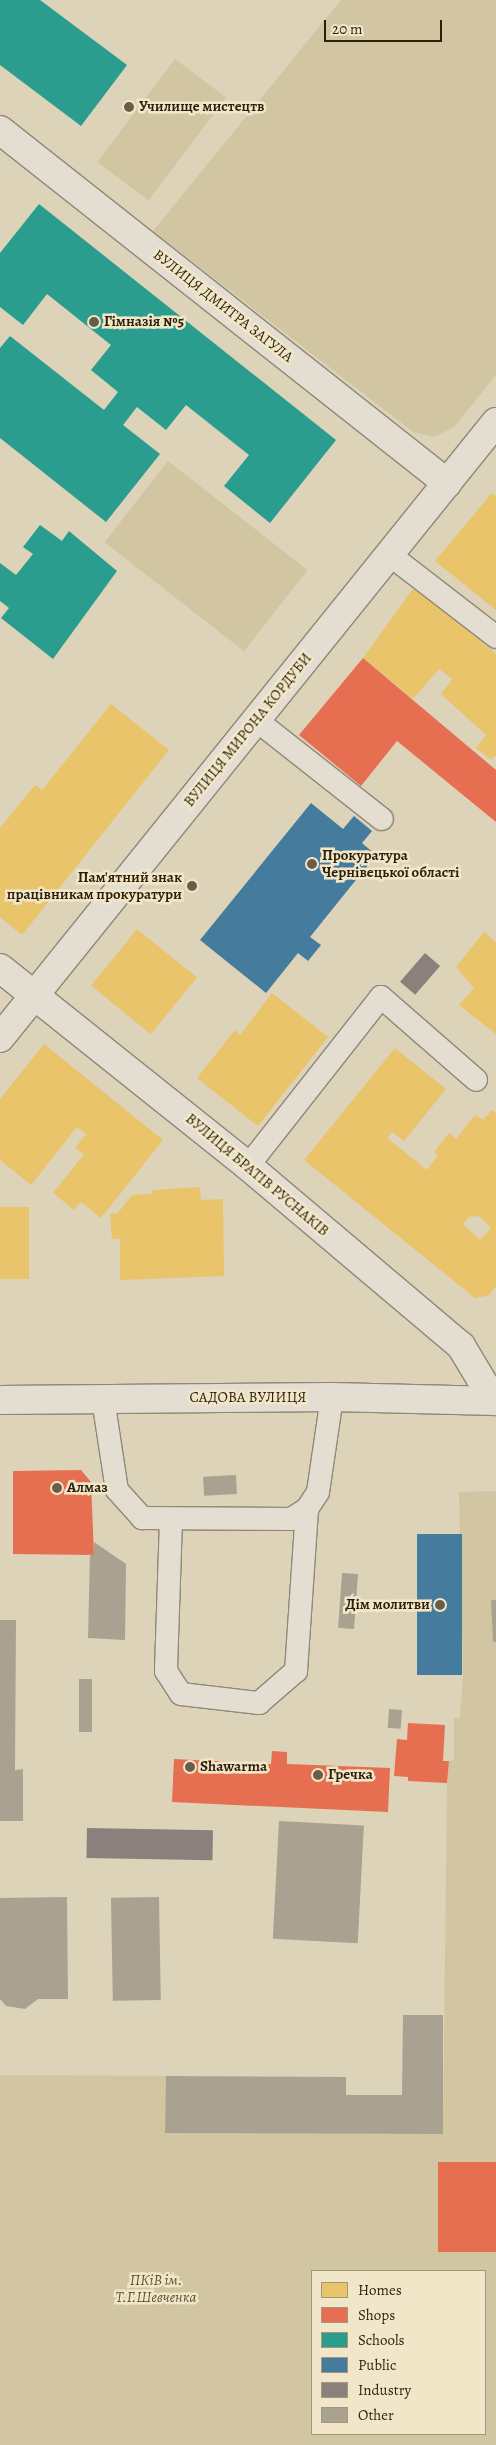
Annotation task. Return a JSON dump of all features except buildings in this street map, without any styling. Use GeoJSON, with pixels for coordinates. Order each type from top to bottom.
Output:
{"type":"FeatureCollection","features":[{"type":"Feature","properties":{"kind":"street","name":"ВУЛИЦЯ ДМИТРА ЗАГУЛА"},"geometry":{"type":"LineString","coordinates":[[0,130],[447,483]]}},
{"type":"Feature","properties":{"kind":"street","name":"ВУЛИЦЯ МИРОНА КОРДУБИ"},"geometry":{"type":"LineString","coordinates":[[0,1038],[496,422]]}},
{"type":"Feature","properties":{"kind":"street","name":"ВУЛИЦЯ БРАТІВ РУСНАКІВ"},"geometry":{"type":"LineString","coordinates":[[0,968],[248,1166],[461,1346],[495,1397]]}},
{"type":"Feature","properties":{"kind":"street","name":"САДОВА ВУЛИЦЯ"},"geometry":{"type":"LineString","coordinates":[[0,1400],[495,1397]]}},
{"type":"Feature","properties":{"kind":"lane"},"geometry":{"type":"LineString","coordinates":[[390,554],[496,637]]}},
{"type":"Feature","properties":{"kind":"lane"},"geometry":{"type":"LineString","coordinates":[[256,720],[382,819]]}},
{"type":"Feature","properties":{"kind":"lane"},"geometry":{"type":"LineString","coordinates":[[248,1166],[381,997],[476,1080]]}},
{"type":"Feature","properties":{"kind":"lane"},"geometry":{"type":"LineString","coordinates":[[103,1399],[117,1490],[142,1518],[290,1519],[307,1509],[318,1492],[332,1398]]}},
{"type":"Feature","properties":{"kind":"lane"},"geometry":{"type":"LineString","coordinates":[[171,1519],[166,1671],[181,1694],[259,1702],[296,1671],[307,1509]]}},
{"type":"Feature","properties":{"kind":"green space"},"geometry":{"type":"Polygon","coordinates":[[[341,0],[496,0],[496,375],[454,427],[434,437],[413,432],[153,231],[341,0]]]}},
{"type":"Feature","properties":{"kind":"green space"},"geometry":{"type":"Polygon","coordinates":[[[175,59],[226,98],[148,201],[97,162],[175,59]]]}},
{"type":"Feature","properties":{"kind":"green space"},"geometry":{"type":"Polygon","coordinates":[[[168,461],[307,570],[244,651],[105,542],[168,461]]]}},
{"type":"Feature","properties":{"kind":"green space","name":"ПКіВ ім. Т.Г.Шевченка"},"geometry":{"type":"Polygon","coordinates":[[[496,1491],[496,2445],[0,2445],[0,2075],[166,2076],[165,2132],[443,2134],[447,1783],[449,1761],[454,1760],[454,1718],[460,1718],[463,1676],[459,1492],[496,1491]]]}},
{"type":"Feature","properties":{"kind":"place","name":"Училище мистецтв"},"geometry":{"type":"Point","coordinates":[129,107]}},
{"type":"Feature","properties":{"kind":"place","name":"Гімназія №5"},"geometry":{"type":"Point","coordinates":[94,322]}},
{"type":"Feature","properties":{"kind":"place","name":"Прокуратура Чернівецької області"},"geometry":{"type":"Point","coordinates":[312,864]}},
{"type":"Feature","properties":{"kind":"place","name":"Пам'ятний знак працівникам прокуратури"},"geometry":{"type":"Point","coordinates":[192,886]}},
{"type":"Feature","properties":{"kind":"place","name":"Алмаз"},"geometry":{"type":"Point","coordinates":[57,1488]}},
{"type":"Feature","properties":{"kind":"place","name":"Дім молитви"},"geometry":{"type":"Point","coordinates":[440,1605]}},
{"type":"Feature","properties":{"kind":"place","name":"Shawarma"},"geometry":{"type":"Point","coordinates":[190,1767]}},
{"type":"Feature","properties":{"kind":"place","name":"Гречка"},"geometry":{"type":"Point","coordinates":[318,1775]}}]}
